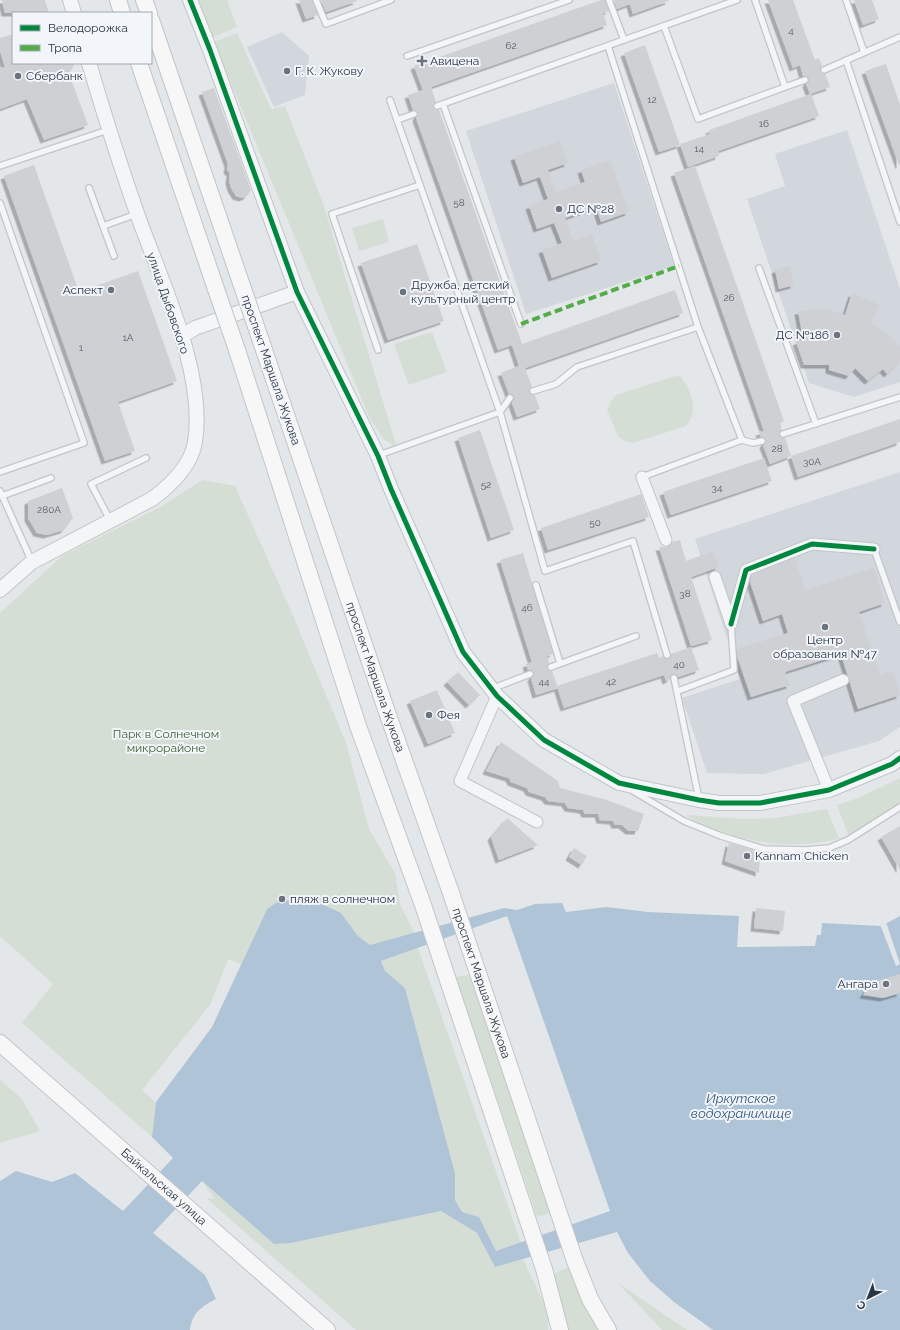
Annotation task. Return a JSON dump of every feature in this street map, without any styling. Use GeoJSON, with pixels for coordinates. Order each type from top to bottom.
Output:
{"type":"FeatureCollection","features":[{"type":"Feature","properties":{"kind":"main road"},"geometry":{"type":"LineString","coordinates":[[118,0],[122,12]]}},
{"type":"Feature","properties":{"kind":"main road","name":"проспект Маршала Жукова"},"geometry":{"type":"LineString","coordinates":[[152,23],[388,715],[451,893],[575,1261],[590,1299],[608,1330]]}},
{"type":"Feature","properties":{"kind":"main road"},"geometry":{"type":"LineString","coordinates":[[139,64],[237,350],[354,711],[445,972],[528,1220],[544,1269],[560,1330]]}},
{"type":"Feature","properties":{"kind":"main road","name":"Байкальская улица"},"geometry":{"type":"LineString","coordinates":[[0,1043],[327,1330]]}},
{"type":"Feature","properties":{"kind":"street"},"geometry":{"type":"LineString","coordinates":[[70,0],[74,12]]}},
{"type":"Feature","properties":{"kind":"street"},"geometry":{"type":"LineString","coordinates":[[190,0],[210,50],[297,292],[378,456],[391,489],[463,652],[494,692],[544,740],[618,783],[699,800],[719,803],[760,803],[829,790],[892,764],[900,758]]}},
{"type":"Feature","properties":{"kind":"street","name":"улица Дыбовского"},"geometry":{"type":"LineString","coordinates":[[0,590],[32,562],[152,498],[165,489],[181,472],[190,458],[194,443],[197,411],[182,336],[108,130],[89,64]]}},
{"type":"Feature","properties":{"kind":"street"},"geometry":{"type":"LineString","coordinates":[[182,336],[195,328],[297,292]]}},
{"type":"Feature","properties":{"kind":"street"},"geometry":{"type":"LineString","coordinates":[[642,476],[666,540]]}},
{"type":"Feature","properties":{"kind":"street"},"geometry":{"type":"LineString","coordinates":[[731,624],[746,570],[812,544],[874,549]]}},
{"type":"Feature","properties":{"kind":"street"},"geometry":{"type":"LineString","coordinates":[[715,577],[731,624]]}},
{"type":"Feature","properties":{"kind":"street"},"geometry":{"type":"LineString","coordinates":[[829,790],[793,701],[842,680]]}},
{"type":"Feature","properties":{"kind":"street"},"geometry":{"type":"LineString","coordinates":[[494,692],[484,730],[468,761],[460,781],[537,822]]}},
{"type":"Feature","properties":{"kind":"lane"},"geometry":{"type":"LineString","coordinates":[[316,0],[326,24],[391,0]]}},
{"type":"Feature","properties":{"kind":"lane"},"geometry":{"type":"LineString","coordinates":[[407,56],[569,0]]}},
{"type":"Feature","properties":{"kind":"lane"},"geometry":{"type":"LineString","coordinates":[[609,0],[624,40]]}},
{"type":"Feature","properties":{"kind":"lane"},"geometry":{"type":"LineString","coordinates":[[521,324],[440,105],[737,0]]}},
{"type":"Feature","properties":{"kind":"lane"},"geometry":{"type":"LineString","coordinates":[[755,0],[785,87]]}},
{"type":"Feature","properties":{"kind":"lane"},"geometry":{"type":"LineString","coordinates":[[846,0],[864,52]]}},
{"type":"Feature","properties":{"kind":"lane"},"geometry":{"type":"LineString","coordinates":[[664,26],[698,119],[805,80]]}},
{"type":"Feature","properties":{"kind":"lane"},"geometry":{"type":"LineString","coordinates":[[824,70],[900,37]]}},
{"type":"Feature","properties":{"kind":"lane"},"geometry":{"type":"LineString","coordinates":[[608,46],[698,327],[742,440]]}},
{"type":"Feature","properties":{"kind":"lane"},"geometry":{"type":"LineString","coordinates":[[846,60],[900,222]]}},
{"type":"Feature","properties":{"kind":"lane"},"geometry":{"type":"LineString","coordinates":[[390,100],[500,412],[545,571],[633,541],[667,655]]}},
{"type":"Feature","properties":{"kind":"lane"},"geometry":{"type":"LineString","coordinates":[[397,120],[414,114]]}},
{"type":"Feature","properties":{"kind":"lane"},"geometry":{"type":"LineString","coordinates":[[0,166],[108,130]]}},
{"type":"Feature","properties":{"kind":"lane"},"geometry":{"type":"LineString","coordinates":[[378,350],[332,214],[420,185]]}},
{"type":"Feature","properties":{"kind":"lane"},"geometry":{"type":"LineString","coordinates":[[89,188],[114,256]]}},
{"type":"Feature","properties":{"kind":"lane"},"geometry":{"type":"LineString","coordinates":[[0,203],[84,443],[0,472]]}},
{"type":"Feature","properties":{"kind":"lane"},"geometry":{"type":"LineString","coordinates":[[103,226],[137,214]]}},
{"type":"Feature","properties":{"kind":"lane"},"geometry":{"type":"LineString","coordinates":[[759,268],[816,424]]}},
{"type":"Feature","properties":{"kind":"lane"},"geometry":{"type":"LineString","coordinates":[[533,391],[556,384],[577,367],[698,327]]}},
{"type":"Feature","properties":{"kind":"lane"},"geometry":{"type":"LineString","coordinates":[[783,434],[900,397]]}},
{"type":"Feature","properties":{"kind":"lane"},"geometry":{"type":"LineString","coordinates":[[378,456],[500,412],[510,398]]}},
{"type":"Feature","properties":{"kind":"lane"},"geometry":{"type":"LineString","coordinates":[[642,476],[742,440],[753,443],[762,440]]}},
{"type":"Feature","properties":{"kind":"lane"},"geometry":{"type":"LineString","coordinates":[[110,521],[91,484],[146,458]]}},
{"type":"Feature","properties":{"kind":"lane"},"geometry":{"type":"LineString","coordinates":[[32,562],[1,494],[51,478]]}},
{"type":"Feature","properties":{"kind":"lane"},"geometry":{"type":"LineString","coordinates":[[874,549],[900,622]]}},
{"type":"Feature","properties":{"kind":"lane"},"geometry":{"type":"LineString","coordinates":[[536,585],[560,663]]}},
{"type":"Feature","properties":{"kind":"lane"},"geometry":{"type":"LineString","coordinates":[[678,691],[734,670],[731,624]]}},
{"type":"Feature","properties":{"kind":"lane"},"geometry":{"type":"LineString","coordinates":[[551,667],[636,636]]}},
{"type":"Feature","properties":{"kind":"lane"},"geometry":{"type":"LineString","coordinates":[[494,692],[530,674]]}},
{"type":"Feature","properties":{"kind":"lane"},"geometry":{"type":"LineString","coordinates":[[674,678],[678,691],[699,800]]}},
{"type":"Feature","properties":{"kind":"lane"},"geometry":{"type":"LineString","coordinates":[[618,783],[684,820],[721,836],[764,849],[806,850],[829,848],[848,840],[900,807]]}},
{"type":"Feature","properties":{"kind":"shaded area"},"geometry":{"type":"Polygon","coordinates":[[[282,32],[309,56],[305,95],[274,107],[247,47],[282,32]]]}},
{"type":"Feature","properties":{"kind":"shaded area"},"geometry":{"type":"Polygon","coordinates":[[[614,83],[674,266],[526,314],[466,131],[614,83]]]}},
{"type":"Feature","properties":{"kind":"shaded area"},"geometry":{"type":"Polygon","coordinates":[[[847,130],[900,289],[900,382],[854,397],[809,383],[747,199],[785,186],[775,154],[847,130]]]}},
{"type":"Feature","properties":{"kind":"shaded area"},"geometry":{"type":"Polygon","coordinates":[[[900,472],[900,727],[879,741],[764,774],[707,773],[682,698],[740,679],[695,539],[900,472]]]}},
{"type":"Feature","properties":{"kind":"green space"},"geometry":{"type":"Polygon","coordinates":[[[195,0],[227,0],[237,27],[211,38],[195,0]]]}},
{"type":"Feature","properties":{"kind":"green space"},"geometry":{"type":"Polygon","coordinates":[[[237,33],[271,109],[285,106],[323,203],[397,448],[384,439],[370,419],[214,42],[237,33]]]}},
{"type":"Feature","properties":{"kind":"green space"},"geometry":{"type":"Polygon","coordinates":[[[383,219],[389,242],[359,251],[352,228],[383,219]]]}},
{"type":"Feature","properties":{"kind":"green space"},"geometry":{"type":"Polygon","coordinates":[[[432,332],[447,372],[409,385],[394,344],[432,332]]]}},
{"type":"Feature","properties":{"kind":"green space"},"geometry":{"type":"Polygon","coordinates":[[[680,376],[691,394],[693,408],[690,420],[686,426],[633,443],[624,441],[618,436],[607,410],[611,401],[616,395],[672,377],[680,376]]]}},
{"type":"Feature","properties":{"kind":"green space","name":"Парк в Солнечном микрорайоне"},"geometry":{"type":"Polygon","coordinates":[[[203,480],[235,486],[291,611],[346,743],[369,829],[395,873],[400,904],[415,934],[370,945],[358,936],[341,913],[309,898],[279,901],[267,909],[241,964],[228,959],[210,1005],[142,1090],[156,1102],[152,1137],[22,1023],[53,984],[0,936],[0,613],[62,556],[160,507],[203,480]]]}},
{"type":"Feature","properties":{"kind":"green space"},"geometry":{"type":"Polygon","coordinates":[[[900,778],[900,806],[849,837],[837,805],[858,798],[900,778]]]}},
{"type":"Feature","properties":{"kind":"green space"},"geometry":{"type":"Polygon","coordinates":[[[827,809],[839,839],[819,843],[799,844],[779,844],[741,838],[722,832],[685,815],[747,819],[775,818],[827,809]]]}},
{"type":"Feature","properties":{"kind":"green space"},"geometry":{"type":"Polygon","coordinates":[[[418,948],[521,1243],[496,1251],[479,1217],[462,1212],[455,1200],[455,1173],[405,988],[385,971],[381,961],[418,948]]]}},
{"type":"Feature","properties":{"kind":"green space"},"geometry":{"type":"Polygon","coordinates":[[[469,975],[552,1212],[537,1217],[456,977],[469,975]]]}},
{"type":"Feature","properties":{"kind":"green space"},"geometry":{"type":"Polygon","coordinates":[[[0,1080],[21,1098],[40,1131],[0,1143],[0,1080]]]}},
{"type":"Feature","properties":{"kind":"green space"},"geometry":{"type":"Polygon","coordinates":[[[202,1181],[274,1244],[291,1243],[441,1211],[477,1233],[495,1267],[523,1259],[548,1312],[548,1330],[356,1330],[206,1198],[215,1199],[202,1181]]]}},
{"type":"Feature","properties":{"kind":"green space"},"geometry":{"type":"Polygon","coordinates":[[[570,1266],[580,1297],[601,1330],[569,1330],[554,1274],[570,1266]]]}},
{"type":"Feature","properties":{"kind":"green space"},"geometry":{"type":"Polygon","coordinates":[[[618,1283],[687,1330],[662,1330],[618,1283]]]}},
{"type":"Feature","properties":{"kind":"water","name":"Иркутское водохранилище"},"geometry":{"type":"Polygon","coordinates":[[[309,898],[341,913],[358,936],[370,945],[504,908],[517,910],[535,904],[562,903],[566,912],[606,907],[648,912],[739,916],[737,947],[815,946],[817,935],[821,935],[822,923],[881,926],[900,916],[900,1330],[713,1330],[674,1302],[650,1281],[628,1253],[617,1232],[495,1267],[477,1233],[441,1211],[291,1243],[274,1244],[202,1181],[153,1233],[205,1275],[216,1299],[206,1304],[198,1311],[193,1319],[190,1330],[0,1330],[0,1181],[16,1171],[52,1182],[75,1173],[123,1211],[173,1158],[152,1137],[156,1102],[212,1027],[267,909],[279,901],[309,898]],[[507,916],[381,961],[385,971],[405,988],[455,1173],[455,1200],[462,1212],[479,1217],[496,1251],[610,1211],[507,916]]]}},
{"type":"Feature","properties":{"kind":"pier"},"geometry":{"type":"Polygon","coordinates":[[[886,922],[900,964],[896,966],[880,924],[886,922]]]}},
{"type":"Feature","properties":{"kind":"building"},"geometry":{"type":"Polygon","coordinates":[[[2,0],[45,0],[49,12],[12,12],[5,13],[2,0]]]}},
{"type":"Feature","properties":{"kind":"building"},"geometry":{"type":"Polygon","coordinates":[[[299,0],[312,0],[318,15],[306,19],[299,0]]]}},
{"type":"Feature","properties":{"kind":"building"},"geometry":{"type":"Polygon","coordinates":[[[321,0],[356,0],[357,1],[326,12],[321,0]]]}},
{"type":"Feature","properties":{"kind":"building"},"geometry":{"type":"Polygon","coordinates":[[[601,0],[605,0],[609,11],[603,13],[607,25],[431,87],[436,102],[433,107],[436,110],[439,110],[522,344],[675,290],[683,313],[525,368],[532,387],[529,393],[535,395],[540,409],[517,417],[512,403],[514,397],[509,394],[501,373],[519,366],[512,345],[498,350],[416,118],[418,113],[413,110],[408,95],[423,90],[414,66],[601,0]]]}},
{"type":"Feature","properties":{"kind":"building"},"geometry":{"type":"Polygon","coordinates":[[[614,0],[669,1],[633,14],[630,4],[617,9],[614,0]]]}},
{"type":"Feature","properties":{"kind":"building"},"geometry":{"type":"Polygon","coordinates":[[[768,0],[793,0],[815,60],[819,58],[822,66],[820,71],[825,74],[830,87],[810,94],[806,84],[809,78],[803,76],[800,65],[793,68],[768,0]]]}},
{"type":"Feature","properties":{"kind":"building"},"geometry":{"type":"Polygon","coordinates":[[[854,0],[872,0],[879,19],[863,25],[854,0]]]}},
{"type":"Feature","properties":{"kind":"building"},"geometry":{"type":"Polygon","coordinates":[[[12,34],[12,64],[74,64],[69,74],[88,125],[44,140],[27,99],[0,109],[0,68],[5,67],[0,51],[0,38],[12,34]]]}},
{"type":"Feature","properties":{"kind":"building"},"geometry":{"type":"Polygon","coordinates":[[[645,45],[680,145],[659,152],[624,53],[645,45]]]}},
{"type":"Feature","properties":{"kind":"building"},"geometry":{"type":"Polygon","coordinates":[[[886,64],[900,105],[900,165],[865,71],[886,64]]]}},
{"type":"Feature","properties":{"kind":"building"},"geometry":{"type":"Polygon","coordinates":[[[214,88],[251,190],[247,196],[242,198],[236,196],[231,188],[229,180],[230,173],[227,170],[228,164],[202,92],[214,88]]]}},
{"type":"Feature","properties":{"kind":"building"},"geometry":{"type":"Polygon","coordinates":[[[811,94],[819,116],[718,151],[719,156],[688,167],[680,144],[710,134],[709,130],[811,94]]]}},
{"type":"Feature","properties":{"kind":"building","name":"ДС №28"},"geometry":{"type":"Polygon","coordinates":[[[560,141],[568,163],[548,170],[556,192],[585,182],[581,170],[610,160],[629,212],[601,222],[596,207],[565,218],[573,241],[592,234],[601,261],[552,278],[542,250],[562,243],[554,223],[537,229],[529,206],[548,199],[540,177],[523,183],[514,157],[560,141]]]}},
{"type":"Feature","properties":{"kind":"building"},"geometry":{"type":"Polygon","coordinates":[[[34,165],[79,292],[138,271],[177,381],[118,402],[135,451],[105,461],[4,176],[34,165]]]}},
{"type":"Feature","properties":{"kind":"building"},"geometry":{"type":"Polygon","coordinates":[[[695,166],[784,421],[780,423],[782,430],[779,435],[782,438],[785,438],[791,456],[770,464],[763,445],[766,440],[761,437],[759,432],[764,431],[674,173],[695,166]]]}},
{"type":"Feature","properties":{"kind":"building","name":"Дружба, детский культурный центр"},"geometry":{"type":"Polygon","coordinates":[[[417,244],[444,321],[388,340],[361,263],[417,244]]]}},
{"type":"Feature","properties":{"kind":"building"},"geometry":{"type":"Polygon","coordinates":[[[789,266],[794,285],[779,289],[775,270],[789,266]]]}},
{"type":"Feature","properties":{"kind":"building","name":"ДС №186"},"geometry":{"type":"Polygon","coordinates":[[[852,293],[879,305],[871,323],[886,333],[900,346],[900,362],[887,374],[883,369],[868,381],[855,368],[849,376],[829,370],[829,365],[804,365],[796,342],[803,339],[798,311],[824,309],[845,315],[852,293]]]}},
{"type":"Feature","properties":{"kind":"building"},"geometry":{"type":"Polygon","coordinates":[[[900,419],[900,442],[798,477],[791,456],[900,419]]]}},
{"type":"Feature","properties":{"kind":"building"},"geometry":{"type":"Polygon","coordinates":[[[480,430],[514,530],[491,538],[458,438],[480,430]]]}},
{"type":"Feature","properties":{"kind":"building"},"geometry":{"type":"Polygon","coordinates":[[[764,458],[772,481],[671,515],[663,492],[764,458]]]}},
{"type":"Feature","properties":{"kind":"building"},"geometry":{"type":"Polygon","coordinates":[[[62,488],[73,518],[64,530],[47,535],[37,533],[28,518],[28,501],[62,488]]]}},
{"type":"Feature","properties":{"kind":"building"},"geometry":{"type":"Polygon","coordinates":[[[641,494],[649,517],[548,550],[541,528],[641,494]]]}},
{"type":"Feature","properties":{"kind":"building"},"geometry":{"type":"Polygon","coordinates":[[[680,540],[686,561],[713,551],[719,567],[691,577],[712,640],[691,646],[659,547],[668,547],[672,542],[680,540]]]}},
{"type":"Feature","properties":{"kind":"building"},"geometry":{"type":"Polygon","coordinates":[[[523,553],[553,654],[547,656],[549,663],[547,668],[552,671],[558,688],[536,695],[531,678],[534,673],[532,670],[528,670],[526,664],[532,662],[500,560],[523,553]]]}},
{"type":"Feature","properties":{"kind":"building","name":"Центр образования №47"},"geometry":{"type":"Polygon","coordinates":[[[795,558],[805,590],[874,568],[885,603],[859,612],[880,675],[893,671],[900,695],[858,709],[841,654],[785,672],[790,685],[751,697],[737,656],[737,649],[788,633],[782,614],[763,621],[750,582],[752,575],[795,558]]]}},
{"type":"Feature","properties":{"kind":"building"},"geometry":{"type":"Polygon","coordinates":[[[691,647],[699,670],[678,677],[673,674],[670,679],[666,681],[664,675],[564,708],[557,686],[657,653],[659,658],[663,656],[668,659],[671,654],[691,647]]]}},
{"type":"Feature","properties":{"kind":"building"},"geometry":{"type":"Polygon","coordinates":[[[458,672],[480,695],[469,705],[447,682],[458,672]]]}},
{"type":"Feature","properties":{"kind":"building"},"geometry":{"type":"Polygon","coordinates":[[[437,690],[455,733],[428,744],[410,701],[437,690]]]}},
{"type":"Feature","properties":{"kind":"building"},"geometry":{"type":"Polygon","coordinates":[[[501,742],[558,781],[560,788],[607,800],[644,814],[638,831],[629,831],[622,825],[615,825],[613,821],[600,820],[598,814],[585,814],[583,810],[568,808],[565,803],[548,801],[545,797],[529,792],[527,788],[511,782],[509,778],[486,771],[501,742]]]}},
{"type":"Feature","properties":{"kind":"building"},"geometry":{"type":"Polygon","coordinates":[[[507,818],[538,845],[499,860],[491,837],[507,818]]]}},
{"type":"Feature","properties":{"kind":"building"},"geometry":{"type":"Polygon","coordinates":[[[900,826],[900,870],[881,837],[900,826]]]}},
{"type":"Feature","properties":{"kind":"building"},"geometry":{"type":"Polygon","coordinates":[[[729,843],[760,852],[759,873],[725,861],[729,843]]]}},
{"type":"Feature","properties":{"kind":"building"},"geometry":{"type":"Polygon","coordinates":[[[574,848],[587,856],[582,865],[569,857],[574,848]]]}},
{"type":"Feature","properties":{"kind":"building"},"geometry":{"type":"Polygon","coordinates":[[[756,908],[785,911],[783,931],[754,928],[756,908]]]}},
{"type":"Feature","properties":{"kind":"building","name":"Ангара"},"geometry":{"type":"Polygon","coordinates":[[[900,974],[900,993],[883,998],[863,995],[868,987],[876,981],[900,974]]]}},
{"type":"Feature","properties":{"kind":"marked path"},"geometry":{"type":"LineString","coordinates":[[521,324],[679,266]]}},
{"type":"Feature","properties":{"kind":"cycle path"},"geometry":{"type":"LineString","coordinates":[[190,0],[210,50],[297,292],[378,456],[391,489],[463,652],[497,696],[544,740],[619,783],[699,800],[719,803],[760,803],[829,790],[892,764],[900,758]]}},
{"type":"Feature","properties":{"kind":"cycle path"},"geometry":{"type":"LineString","coordinates":[[731,624],[746,570],[812,544],[874,549]]}},
{"type":"Feature","properties":{"kind":"place","name":"Авицена"},"geometry":{"type":"Point","coordinates":[422,61]}},
{"type":"Feature","properties":{"kind":"place","name":"Г. К. Жукову"},"geometry":{"type":"Point","coordinates":[287,71]}},
{"type":"Feature","properties":{"kind":"place","name":"Сбербанк"},"geometry":{"type":"Point","coordinates":[18,76]}},
{"type":"Feature","properties":{"kind":"place","name":"ДС №28"},"geometry":{"type":"Point","coordinates":[559,209]}},
{"type":"Feature","properties":{"kind":"place","name":"Аспект"},"geometry":{"type":"Point","coordinates":[111,290]}},
{"type":"Feature","properties":{"kind":"place","name":"Дружба, детский культурный центр"},"geometry":{"type":"Point","coordinates":[403,292]}},
{"type":"Feature","properties":{"kind":"place","name":"ДС №186"},"geometry":{"type":"Point","coordinates":[837,335]}},
{"type":"Feature","properties":{"kind":"place","name":"Центр образования №47"},"geometry":{"type":"Point","coordinates":[825,627]}},
{"type":"Feature","properties":{"kind":"place","name":"Фея"},"geometry":{"type":"Point","coordinates":[429,715]}},
{"type":"Feature","properties":{"kind":"place","name":"Kannam Chicken"},"geometry":{"type":"Point","coordinates":[747,856]}},
{"type":"Feature","properties":{"kind":"place","name":"пляж в солнечном"},"geometry":{"type":"Point","coordinates":[282,899]}},
{"type":"Feature","properties":{"kind":"place","name":"Ангара"},"geometry":{"type":"Point","coordinates":[886,984]}}]}
